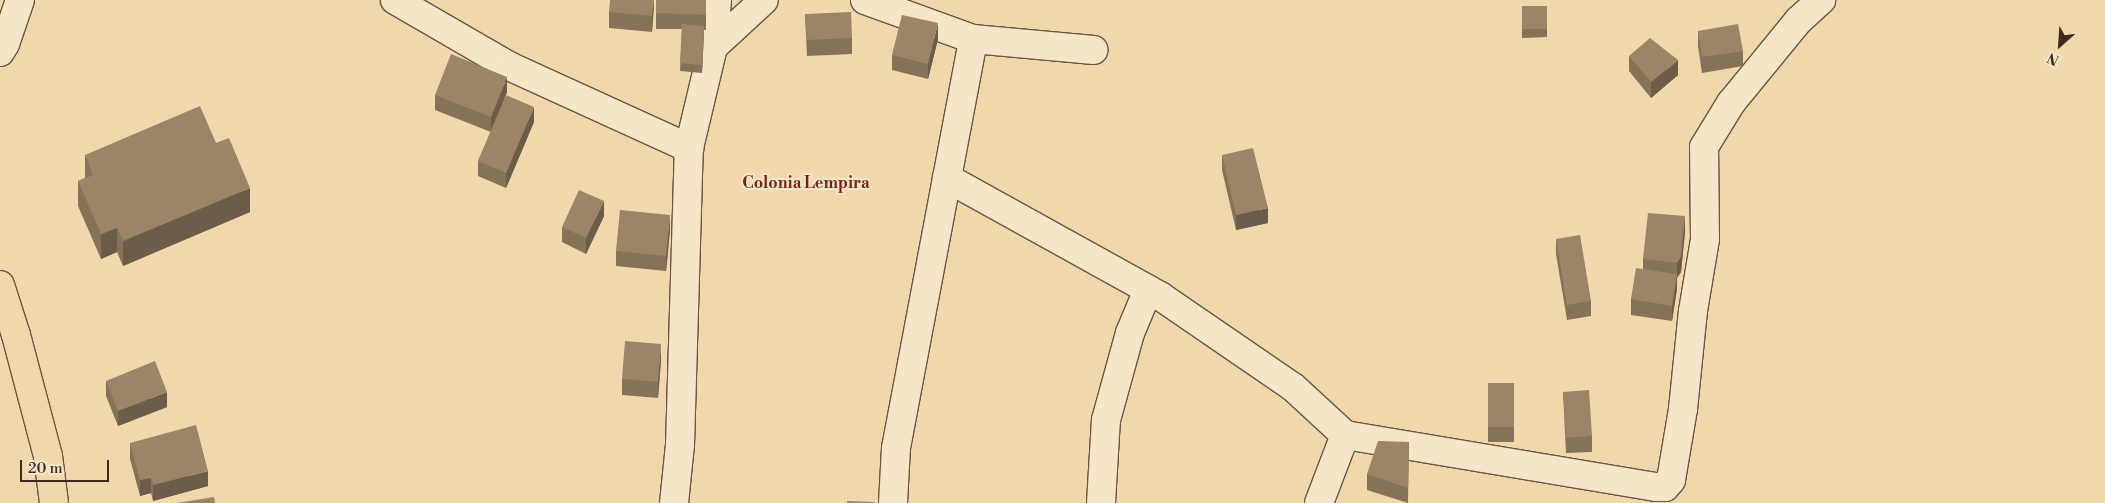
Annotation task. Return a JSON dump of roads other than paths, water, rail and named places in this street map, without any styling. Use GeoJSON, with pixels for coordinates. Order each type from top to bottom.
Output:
{"type":"FeatureCollection","features":[{"type":"Feature","properties":{"kind":"main road"},"geometry":{"type":"LineString","coordinates":[[0,285],[16,335],[48,456],[54,503]]}},
{"type":"Feature","properties":{"kind":"street"},"geometry":{"type":"LineString","coordinates":[[0,52],[5,44],[20,0]]}},
{"type":"Feature","properties":{"kind":"street"},"geometry":{"type":"LineString","coordinates":[[395,0],[509,66],[689,148]]}},
{"type":"Feature","properties":{"kind":"street"},"geometry":{"type":"LineString","coordinates":[[674,503],[680,445],[689,148],[713,47],[717,0]]}},
{"type":"Feature","properties":{"kind":"street"},"geometry":{"type":"LineString","coordinates":[[713,47],[764,0]]}},
{"type":"Feature","properties":{"kind":"street"},"geometry":{"type":"LineString","coordinates":[[865,0],[974,39],[1094,50]]}},
{"type":"Feature","properties":{"kind":"street"},"geometry":{"type":"LineString","coordinates":[[947,178],[1148,290],[1293,388],[1345,435],[1656,487],[1665,486],[1671,480],[1683,409],[1693,312],[1705,239],[1704,147],[1730,103],[1799,20],[1821,0]]}},
{"type":"Feature","properties":{"kind":"street"},"geometry":{"type":"LineString","coordinates":[[893,503],[896,448],[974,39]]}},
{"type":"Feature","properties":{"kind":"street"},"geometry":{"type":"LineString","coordinates":[[1101,503],[1106,420],[1130,333],[1148,290]]}},
{"type":"Feature","properties":{"kind":"street"},"geometry":{"type":"LineString","coordinates":[[1319,503],[1345,435]]}},
{"type":"Feature","properties":{"kind":"district","name":"Colonia Lempira"},"geometry":{"type":"Point","coordinates":[806,183]}}]}
